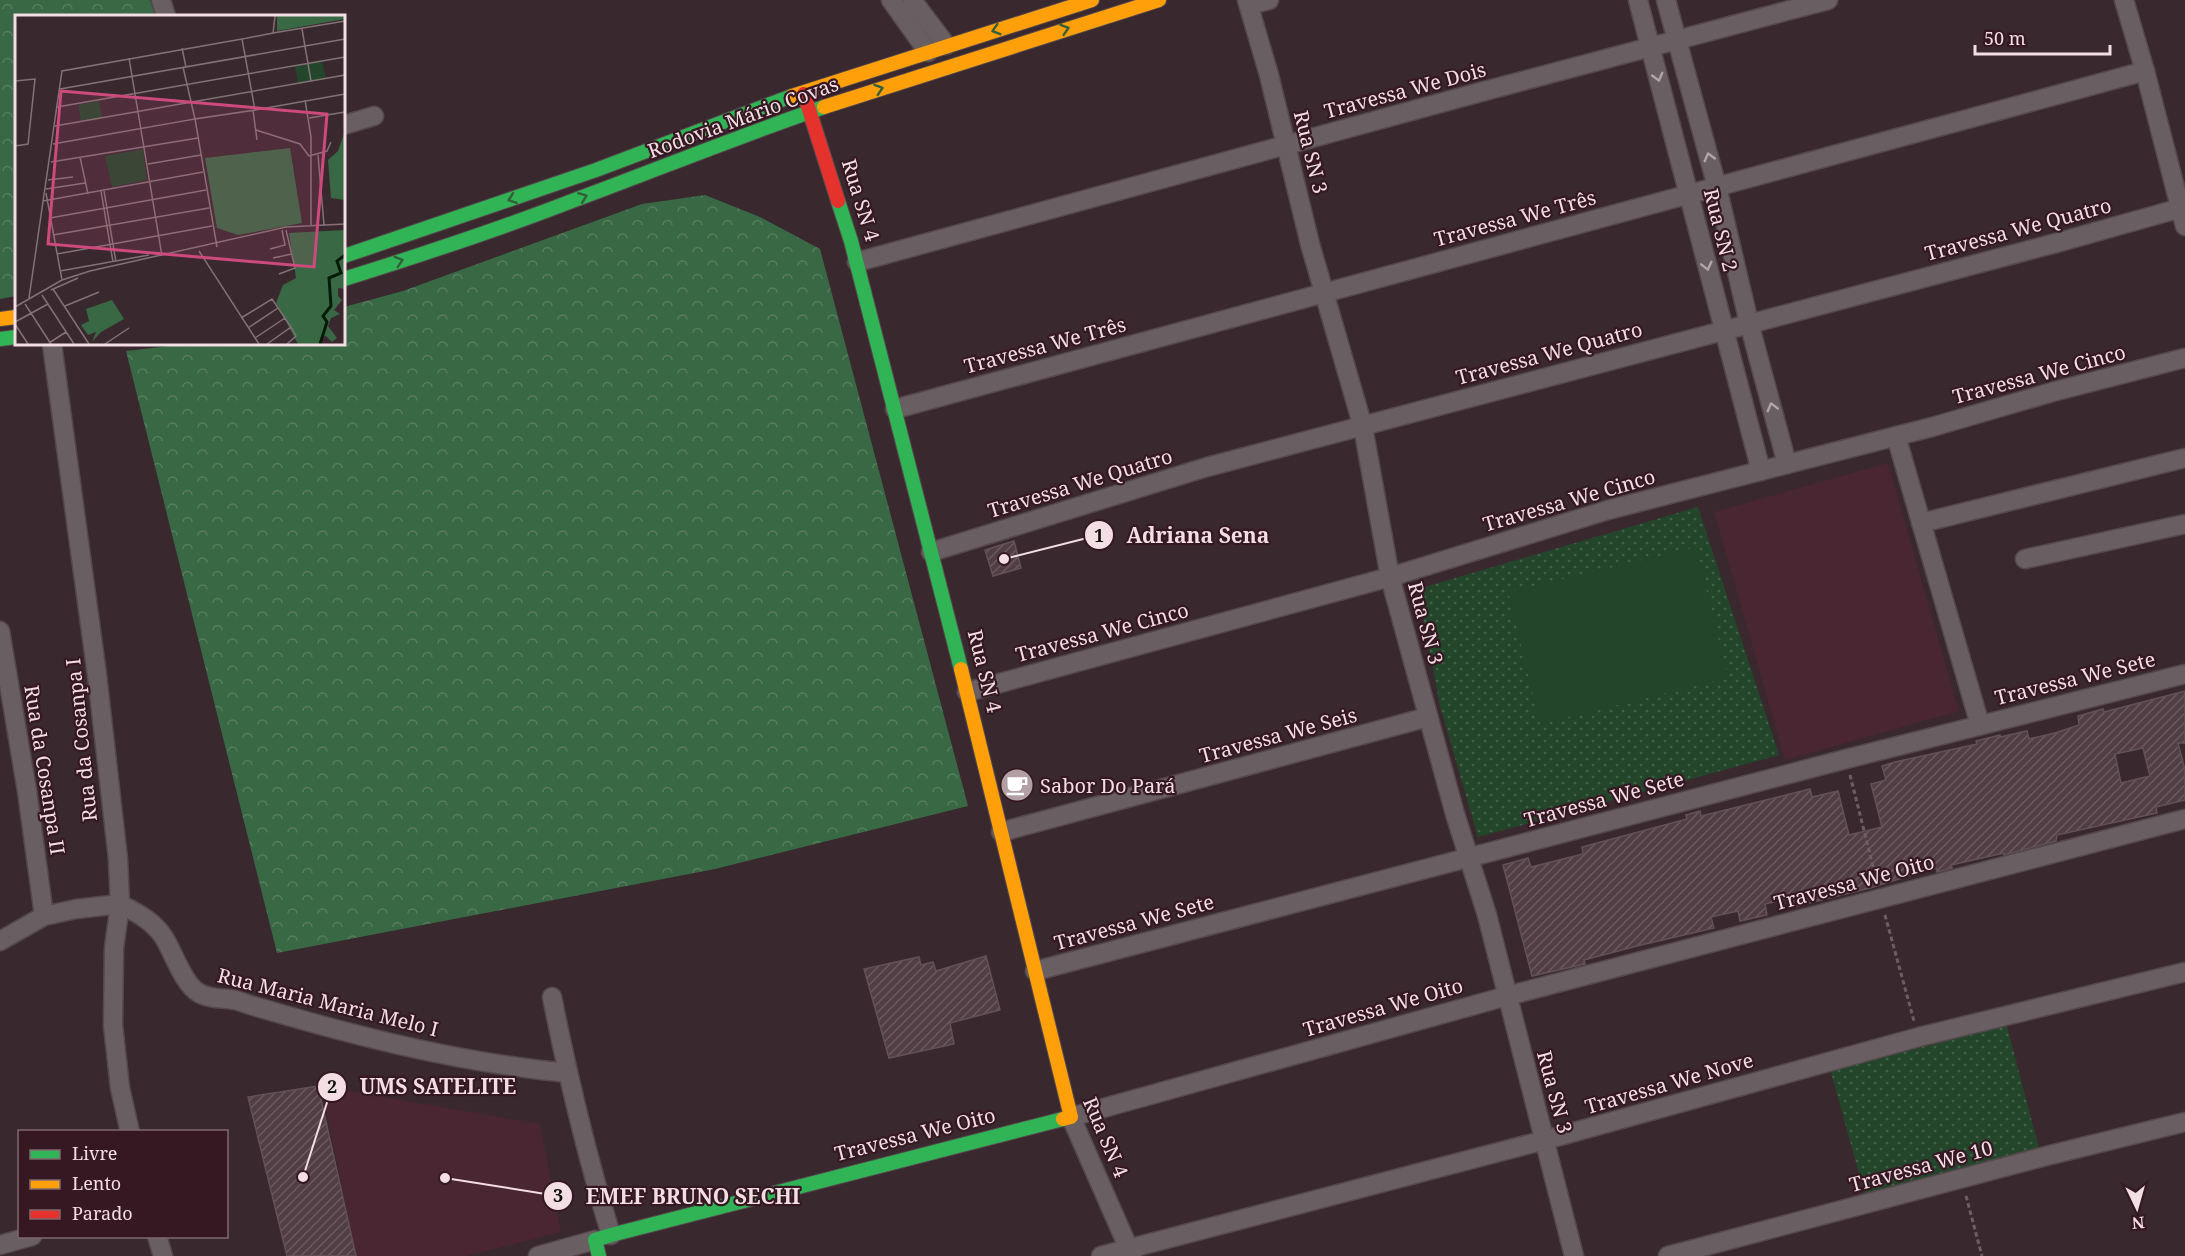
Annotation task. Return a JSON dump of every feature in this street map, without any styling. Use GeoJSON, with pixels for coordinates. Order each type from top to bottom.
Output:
{"type":"FeatureCollection","features":[{"type":"Feature","properties":{"kind":"main road","name":"Rodovia Mário Covas"},"geometry":{"type":"LineString","coordinates":[[345,256],[596,170],[804,92],[945,45],[1092,0]]}},
{"type":"Feature","properties":{"kind":"main road","name":"Rodovia Mário Covas"},"geometry":{"type":"LineString","coordinates":[[345,279],[451,245],[560,206],[759,129],[1159,0]]}},
{"type":"Feature","properties":{"kind":"main road","name":"Rua SN 4"},"geometry":{"type":"LineString","coordinates":[[804,92],[856,262],[895,409],[968,692],[1071,1117]]}},
{"type":"Feature","properties":{"kind":"main road"},"geometry":{"type":"LineString","coordinates":[[0,319],[15,316]]}},
{"type":"Feature","properties":{"kind":"main road"},"geometry":{"type":"LineString","coordinates":[[0,339],[15,337]]}},
{"type":"Feature","properties":{"kind":"main road","name":"Travessa We Oito"},"geometry":{"type":"LineString","coordinates":[[602,1244],[1071,1117]]}},
{"type":"Feature","properties":{"kind":"street"},"geometry":{"type":"LineString","coordinates":[[161,0],[166,15]]}},
{"type":"Feature","properties":{"kind":"street"},"geometry":{"type":"LineString","coordinates":[[891,0],[928,52]]}},
{"type":"Feature","properties":{"kind":"street"},"geometry":{"type":"LineString","coordinates":[[912,0],[945,45]]}},
{"type":"Feature","properties":{"kind":"street"},"geometry":{"type":"LineString","coordinates":[[1248,3],[1269,0]]}},
{"type":"Feature","properties":{"kind":"street","name":"Rua SN 2"},"geometry":{"type":"LineString","coordinates":[[1638,0],[1761,471]]}},
{"type":"Feature","properties":{"kind":"street","name":"Rua SN 2"},"geometry":{"type":"LineString","coordinates":[[1666,0],[1717,187],[1749,323],[1787,464]]}},
{"type":"Feature","properties":{"kind":"street","name":"Travessa We Dois"},"geometry":{"type":"LineString","coordinates":[[856,262],[1828,0]]}},
{"type":"Feature","properties":{"kind":"street"},"geometry":{"type":"LineString","coordinates":[[2124,0],[2183,217]]}},
{"type":"Feature","properties":{"kind":"street","name":"Rua SN 3"},"geometry":{"type":"LineString","coordinates":[[1248,3],[1269,75],[1324,293],[1363,427],[1390,577],[1428,717],[1487,915],[1574,1256]]}},
{"type":"Feature","properties":{"kind":"street","name":"Travessa We Três"},"geometry":{"type":"LineString","coordinates":[[895,409],[2145,71]]}},
{"type":"Feature","properties":{"kind":"street"},"geometry":{"type":"LineString","coordinates":[[345,125],[374,116]]}},
{"type":"Feature","properties":{"kind":"street","name":"Travessa We Quatro"},"geometry":{"type":"LineString","coordinates":[[931,552],[1207,468],[2044,246],[2183,217]]}},
{"type":"Feature","properties":{"kind":"street","name":"Rua da Cosanpa I"},"geometry":{"type":"LineString","coordinates":[[52,345],[97,675],[118,859],[120,904],[114,948],[113,1024],[120,1088],[130,1130]]}},
{"type":"Feature","properties":{"kind":"street","name":"Travessa We Cinco"},"geometry":{"type":"LineString","coordinates":[[968,692],[1390,577],[1608,510],[1896,436],[2185,358]]}},
{"type":"Feature","properties":{"kind":"street"},"geometry":{"type":"LineString","coordinates":[[1896,436],[1980,725]]}},
{"type":"Feature","properties":{"kind":"street"},"geometry":{"type":"LineString","coordinates":[[1921,523],[2185,458]]}},
{"type":"Feature","properties":{"kind":"street"},"geometry":{"type":"LineString","coordinates":[[2025,559],[2185,525]]}},
{"type":"Feature","properties":{"kind":"street","name":"Rua da Cosanpa II"},"geometry":{"type":"LineString","coordinates":[[0,631],[27,791],[44,916]]}},
{"type":"Feature","properties":{"kind":"street","name":"Travessa We Sete"},"geometry":{"type":"LineString","coordinates":[[1035,971],[1980,725],[2185,674]]}},
{"type":"Feature","properties":{"kind":"street","name":"Travessa We Seis"},"geometry":{"type":"LineString","coordinates":[[1001,832],[1428,717]]}},
{"type":"Feature","properties":{"kind":"street","name":"Travessa We Oito"},"geometry":{"type":"LineString","coordinates":[[1071,1117],[1507,996],[2185,819]]}},
{"type":"Feature","properties":{"kind":"street"},"geometry":{"type":"LineString","coordinates":[[0,941],[44,916],[76,909],[120,904]]}},
{"type":"Feature","properties":{"kind":"street","name":"Rua Maria Maria Melo I"},"geometry":{"type":"LineString","coordinates":[[120,904],[144,916],[153,924],[171,949],[189,983],[199,993],[236,1001],[327,1028],[442,1053],[515,1068],[567,1073]]}},
{"type":"Feature","properties":{"kind":"street","name":"Travessa We Nove"},"geometry":{"type":"LineString","coordinates":[[1101,1256],[1131,1252],[1918,1037],[2185,972]]}},
{"type":"Feature","properties":{"kind":"street"},"geometry":{"type":"LineString","coordinates":[[538,1256],[602,1244],[596,1186],[567,1073],[552,997]]}},
{"type":"Feature","properties":{"kind":"street","name":"Rua SN 4"},"geometry":{"type":"LineString","coordinates":[[1071,1117],[1131,1252]]}},
{"type":"Feature","properties":{"kind":"street","name":"Travessa We 10"},"geometry":{"type":"LineString","coordinates":[[1668,1256],[2050,1155],[2185,1122]]}},
{"type":"Feature","properties":{"kind":"street"},"geometry":{"type":"LineString","coordinates":[[0,1245],[25,1238]]}},
{"type":"Feature","properties":{"kind":"street"},"geometry":{"type":"LineString","coordinates":[[158,1238],[163,1256]]}},
{"type":"Feature","properties":{"kind":"path"},"geometry":{"type":"LineString","coordinates":[[1961,1179],[1982,1256]]}},
{"type":"Feature","properties":{"kind":"shaded area"},"geometry":{"type":"Polygon","coordinates":[[[1888,463],[1959,711],[1785,760],[1714,512],[1888,463]]]}},
{"type":"Feature","properties":{"kind":"shaded area"},"geometry":{"type":"Polygon","coordinates":[[[321,1086],[540,1124],[561,1232],[466,1256],[356,1256],[321,1086]]]}},
{"type":"Feature","properties":{"kind":"green space"},"geometry":{"type":"Polygon","coordinates":[[[0,0],[150,0],[155,15],[15,15],[15,296],[0,299],[0,0]]]}},
{"type":"Feature","properties":{"kind":"green space"},"geometry":{"type":"Polygon","coordinates":[[[705,195],[760,217],[820,249],[968,806],[715,869],[277,953],[126,351],[178,345],[345,345],[345,307],[403,291],[642,204],[705,195]]]}},
{"type":"Feature","properties":{"kind":"green space"},"geometry":{"type":"Polygon","coordinates":[[[1698,507],[1779,755],[1478,837],[1440,706],[1418,589],[1698,507]]]}},
{"type":"Feature","properties":{"kind":"green space"},"geometry":{"type":"Polygon","coordinates":[[[1696,547],[1728,678],[1540,724],[1508,592],[1696,547]]]}},
{"type":"Feature","properties":{"kind":"green space"},"geometry":{"type":"Polygon","coordinates":[[[2005,1019],[2040,1152],[1866,1199],[1829,1065],[2005,1019]]]}},
{"type":"Feature","properties":{"kind":"building"},"geometry":{"type":"Polygon","coordinates":[[[1014,541],[1021,568],[993,576],[985,550],[1014,541]]]}},
{"type":"Feature","properties":{"kind":"building"},"geometry":{"type":"Polygon","coordinates":[[[2185,691],[2185,743],[2178,743],[2185,770],[2185,800],[2156,807],[2157,813],[2057,835],[2056,841],[2004,855],[2004,853],[1951,865],[1952,868],[1937,872],[1936,868],[1870,888],[1793,907],[1791,898],[1765,904],[1767,915],[1740,921],[1738,911],[1711,917],[1714,928],[1637,946],[1584,960],[1585,964],[1532,976],[1503,865],[1528,858],[1531,867],[1583,854],[1582,847],[1687,819],[1686,815],[1700,811],[1701,816],[1810,789],[1812,797],[1838,791],[1849,835],[1882,827],[1871,784],[1886,780],[1882,766],[1977,744],[1976,741],[2000,735],[2000,737],[2027,731],[2029,739],[2055,733],[2079,725],[2078,716],[2103,709],[2104,712],[2185,691]],[[2143,748],[2115,754],[2121,783],[2150,776],[2143,748]]]}},
{"type":"Feature","properties":{"kind":"building"},"geometry":{"type":"Polygon","coordinates":[[[986,956],[1000,1010],[950,1023],[954,1044],[889,1058],[864,969],[919,957],[921,965],[933,962],[936,971],[986,956]]]}},
{"type":"Feature","properties":{"kind":"building"},"geometry":{"type":"Polygon","coordinates":[[[318,1086],[356,1256],[287,1256],[248,1097],[318,1086]]]}},
{"type":"Feature","properties":{"kind":"traffic: fast"},"geometry":{"type":"LineString","coordinates":[[345,256],[596,170],[792,96]]}},
{"type":"Feature","properties":{"kind":"traffic: fast"},"geometry":{"type":"LineString","coordinates":[[345,279],[516,222],[824,107]]}},
{"type":"Feature","properties":{"kind":"traffic: fast"},"geometry":{"type":"LineString","coordinates":[[838,201],[851,241],[961,669]]}},
{"type":"Feature","properties":{"kind":"traffic: fast"},"geometry":{"type":"LineString","coordinates":[[0,339],[15,337]]}},
{"type":"Feature","properties":{"kind":"traffic: fast"},"geometry":{"type":"LineString","coordinates":[[599,1256],[595,1240],[611,1235],[1063,1119]]}},
{"type":"Feature","properties":{"kind":"traffic: slow"},"geometry":{"type":"LineString","coordinates":[[792,96],[1092,0]]}},
{"type":"Feature","properties":{"kind":"traffic: slow"},"geometry":{"type":"LineString","coordinates":[[824,107],[1159,0]]}},
{"type":"Feature","properties":{"kind":"traffic: slow"},"geometry":{"type":"LineString","coordinates":[[0,319],[15,317]]}},
{"type":"Feature","properties":{"kind":"traffic: slow"},"geometry":{"type":"LineString","coordinates":[[961,669],[1071,1117],[1063,1119]]}},
{"type":"Feature","properties":{"kind":"traffic: jam"},"geometry":{"type":"LineString","coordinates":[[804,94],[838,201]]}},
{"type":"Feature","properties":{"kind":"place","name":"Adriana Sena"},"geometry":{"type":"Point","coordinates":[1004,559]}},
{"type":"Feature","properties":{"kind":"place","name":"Sabor Do Pará"},"geometry":{"type":"Point","coordinates":[1017,785]}},
{"type":"Feature","properties":{"kind":"place","name":"UMS SATELITE"},"geometry":{"type":"Point","coordinates":[303,1177]}},
{"type":"Feature","properties":{"kind":"place","name":"EMEF BRUNO SECHI"},"geometry":{"type":"Point","coordinates":[445,1178]}}]}
